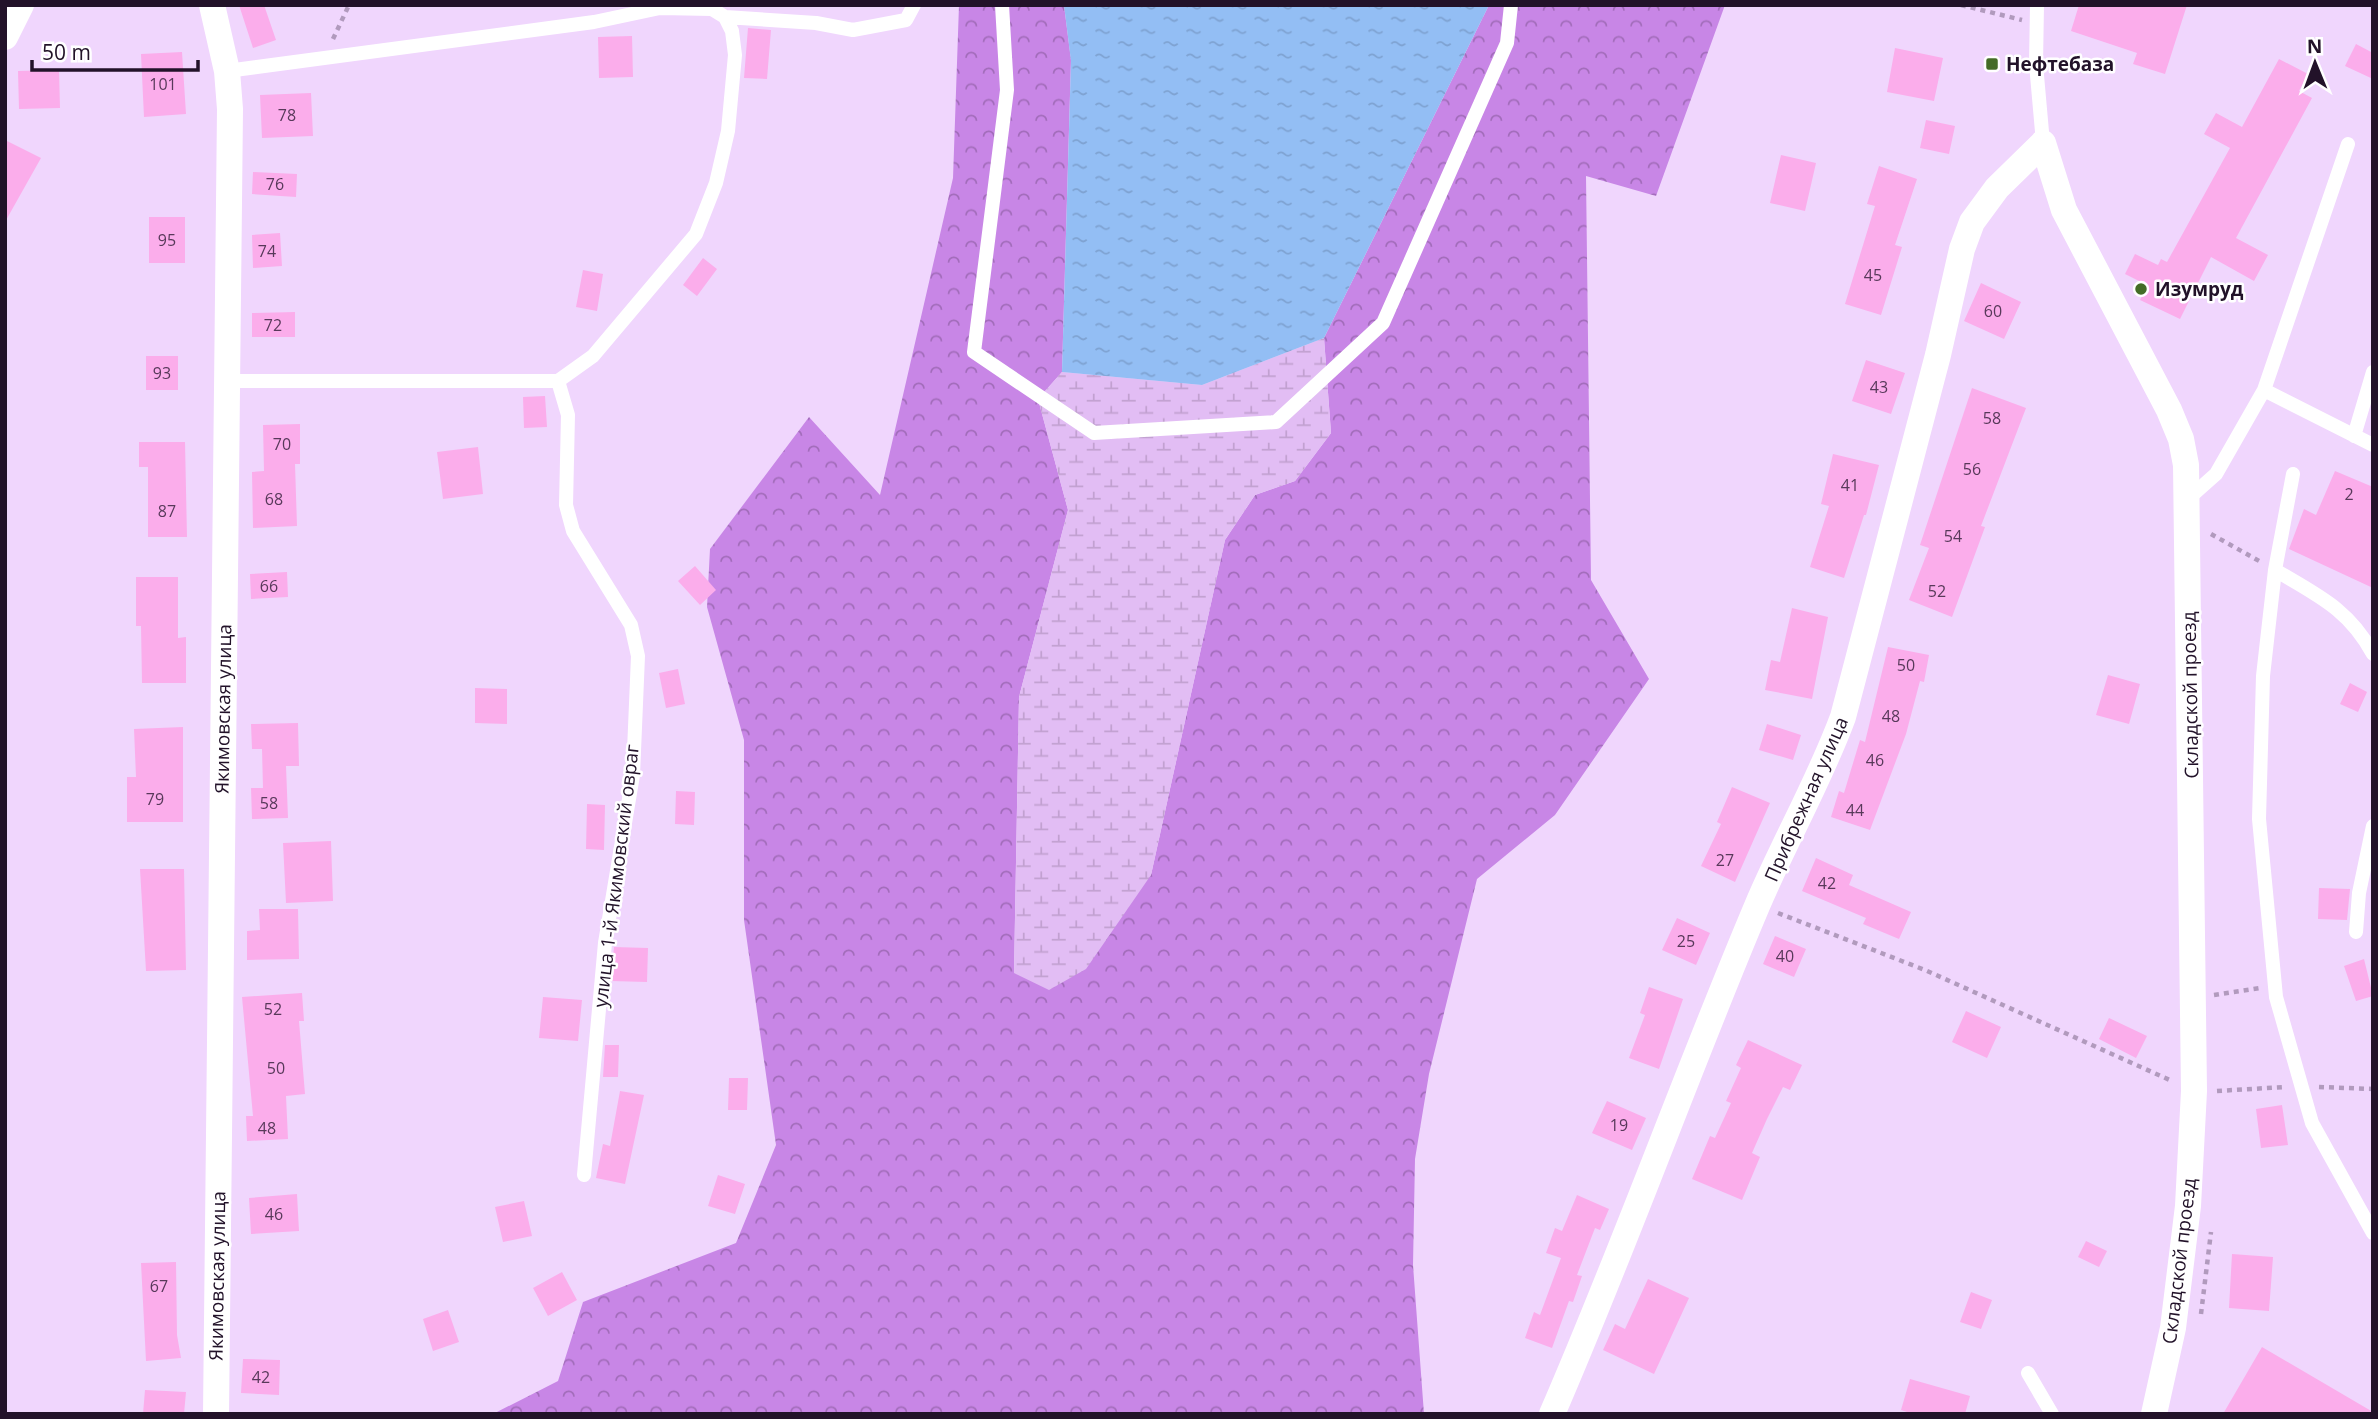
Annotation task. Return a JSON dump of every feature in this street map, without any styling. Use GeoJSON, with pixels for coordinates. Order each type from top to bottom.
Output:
{"type":"FeatureCollection","features":[{"type":"Feature","properties":{"kind":"street"},"geometry":{"type":"LineString","coordinates":[[5,37],[21,5]]}},
{"type":"Feature","properties":{"kind":"street","name":"Якимовская улица"},"geometry":{"type":"LineString","coordinates":[[212,5],[227,71],[230,109],[216,1414]]}},
{"type":"Feature","properties":{"kind":"street","name":"Складской проезд"},"geometry":{"type":"LineString","coordinates":[[2043,144],[2051,177],[2064,210],[2169,410],[2181,439],[2189,510],[2194,1091],[2186,1219],[2173,1328],[2154,1414]]}},
{"type":"Feature","properties":{"kind":"street","name":"Прибрежная улица"},"geometry":{"type":"LineString","coordinates":[[1552,1414],[1605,1293],[1758,905],[1829,755],[1843,717],[1938,355],[1962,248],[1972,222],[1997,188],[2043,144]]}},
{"type":"Feature","properties":{"kind":"lane"},"geometry":{"type":"LineString","coordinates":[[227,71],[594,22],[660,8],[712,9],[725,17],[816,23],[853,30],[906,20],[914,5]]}},
{"type":"Feature","properties":{"kind":"lane"},"geometry":{"type":"LineString","coordinates":[[1002,5],[1007,90],[974,352],[1094,433],[1276,422],[1383,323],[1507,43],[1511,5]]}},
{"type":"Feature","properties":{"kind":"lane","name":"Складской проезд"},"geometry":{"type":"LineString","coordinates":[[2037,5],[2036,64],[2043,144]]}},
{"type":"Feature","properties":{"kind":"lane"},"geometry":{"type":"LineString","coordinates":[[226,381],[558,381],[593,356],[696,234],[716,183],[728,131],[734,55],[732,31],[725,17]]}},
{"type":"Feature","properties":{"kind":"lane"},"geometry":{"type":"LineString","coordinates":[[2189,510],[2216,474],[2264,390],[2348,144]]}},
{"type":"Feature","properties":{"kind":"lane"},"geometry":{"type":"LineString","coordinates":[[2354,436],[2373,372]]}},
{"type":"Feature","properties":{"kind":"lane","name":"улица 1-й Якимовский овраг"},"geometry":{"type":"LineString","coordinates":[[558,381],[568,415],[566,505],[573,531],[631,625],[638,656],[633,775],[605,943],[584,1175]]}},
{"type":"Feature","properties":{"kind":"lane"},"geometry":{"type":"LineString","coordinates":[[2264,390],[2373,446]]}},
{"type":"Feature","properties":{"kind":"lane"},"geometry":{"type":"LineString","coordinates":[[2294,474],[2274,570],[2263,676],[2259,819],[2275,986],[2312,1123],[2373,1233]]}},
{"type":"Feature","properties":{"kind":"lane"},"geometry":{"type":"LineString","coordinates":[[2274,570],[2340,609],[2361,630],[2373,654]]}},
{"type":"Feature","properties":{"kind":"lane"},"geometry":{"type":"LineString","coordinates":[[2357,932],[2359,893],[2373,826]]}},
{"type":"Feature","properties":{"kind":"lane"},"geometry":{"type":"LineString","coordinates":[[2028,1373],[2052,1414]]}},
{"type":"Feature","properties":{"kind":"path"},"geometry":{"type":"LineString","coordinates":[[321,60],[349,5]]}},
{"type":"Feature","properties":{"kind":"path"},"geometry":{"type":"LineString","coordinates":[[1961,5],[2036,24]]}},
{"type":"Feature","properties":{"kind":"path"},"geometry":{"type":"LineString","coordinates":[[2189,510],[2274,570]]}},
{"type":"Feature","properties":{"kind":"path"},"geometry":{"type":"LineString","coordinates":[[1758,905],[1925,970],[2194,1091],[2276,1088]]}},
{"type":"Feature","properties":{"kind":"path"},"geometry":{"type":"LineString","coordinates":[[2213,995],[2275,986]]}},
{"type":"Feature","properties":{"kind":"path"},"geometry":{"type":"LineString","coordinates":[[2301,1087],[2373,1089]]}},
{"type":"Feature","properties":{"kind":"green space"},"geometry":{"type":"Polygon","coordinates":[[[959,5],[1064,5],[1071,60],[1062,372],[1038,399],[1068,510],[1019,697],[1014,973],[1151,875],[1225,540],[1255,495],[1295,481],[1331,433],[1324,338],[1489,5],[1725,5],[1656,196],[1586,176],[1591,580],[1649,679],[1555,815],[1477,879],[1429,1074],[1415,1159],[1413,1265],[1424,1414],[493,1414],[558,1381],[583,1302],[736,1243],[776,1145],[744,920],[744,740],[707,607],[710,549],[809,417],[880,495],[953,178],[959,5]]]}},
{"type":"Feature","properties":{"kind":"green space"},"geometry":{"type":"Polygon","coordinates":[[[1324,338],[1331,433],[1295,481],[1255,495],[1225,540],[1151,875],[1086,969],[1049,990],[1014,973],[1019,697],[1068,510],[1038,399],[1062,372],[1202,385],[1324,338]]]}},
{"type":"Feature","properties":{"kind":"water"},"geometry":{"type":"Polygon","coordinates":[[[1064,5],[1489,5],[1324,338],[1202,385],[1062,372],[1071,61],[1064,5]]]}},
{"type":"Feature","properties":{"kind":"building"},"geometry":{"type":"Polygon","coordinates":[[[239,5],[264,5],[276,40],[253,48],[239,5]]]}},
{"type":"Feature","properties":{"kind":"building"},"geometry":{"type":"Polygon","coordinates":[[[2079,5],[2187,5],[2165,74],[2133,64],[2137,53],[2071,31],[2079,5]]]}},
{"type":"Feature","properties":{"kind":"building"},"geometry":{"type":"Polygon","coordinates":[[[748,28],[771,30],[767,79],[744,78],[748,28]]]}},
{"type":"Feature","properties":{"kind":"building"},"geometry":{"type":"Polygon","coordinates":[[[632,36],[633,77],[599,78],[598,37],[632,36]]]}},
{"type":"Feature","properties":{"kind":"building"},"geometry":{"type":"Polygon","coordinates":[[[2356,44],[2373,53],[2373,79],[2345,66],[2356,44]]]}},
{"type":"Feature","properties":{"kind":"building"},"geometry":{"type":"Polygon","coordinates":[[[1895,48],[1943,58],[1934,101],[1887,92],[1895,48]]]}},
{"type":"Feature","properties":{"kind":"building"},"geometry":{"type":"Polygon","coordinates":[[[182,52],[186,114],[144,117],[141,54],[182,52]]]}},
{"type":"Feature","properties":{"kind":"building"},"geometry":{"type":"Polygon","coordinates":[[[2279,59],[2308,74],[2299,91],[2312,98],[2236,238],[2268,255],[2254,281],[2211,257],[2180,319],[2140,300],[2147,285],[2125,274],[2135,254],[2158,265],[2161,259],[2167,262],[2230,148],[2204,134],[2216,113],[2242,127],[2279,59]]]}},
{"type":"Feature","properties":{"kind":"building"},"geometry":{"type":"Polygon","coordinates":[[[59,70],[60,108],[19,109],[18,71],[59,70]]]}},
{"type":"Feature","properties":{"kind":"building"},"geometry":{"type":"Polygon","coordinates":[[[311,93],[313,136],[262,138],[260,95],[311,93]]]}},
{"type":"Feature","properties":{"kind":"building"},"geometry":{"type":"Polygon","coordinates":[[[1926,120],[1955,126],[1949,154],[1920,148],[1926,120]]]}},
{"type":"Feature","properties":{"kind":"building"},"geometry":{"type":"Polygon","coordinates":[[[5,140],[41,158],[5,222],[5,140]]]}},
{"type":"Feature","properties":{"kind":"building"},"geometry":{"type":"Polygon","coordinates":[[[1781,155],[1816,163],[1805,211],[1770,203],[1781,155]]]}},
{"type":"Feature","properties":{"kind":"building"},"geometry":{"type":"Polygon","coordinates":[[[1879,166],[1917,179],[1895,245],[1902,247],[1881,315],[1845,304],[1875,206],[1867,204],[1879,166]]]}},
{"type":"Feature","properties":{"kind":"building"},"geometry":{"type":"Polygon","coordinates":[[[253,172],[297,174],[296,197],[252,194],[253,172]]]}},
{"type":"Feature","properties":{"kind":"building"},"geometry":{"type":"Polygon","coordinates":[[[149,217],[185,217],[185,263],[149,263],[149,217]]]}},
{"type":"Feature","properties":{"kind":"building"},"geometry":{"type":"Polygon","coordinates":[[[280,233],[282,266],[253,268],[252,235],[280,233]]]}},
{"type":"Feature","properties":{"kind":"building"},"geometry":{"type":"Polygon","coordinates":[[[703,258],[717,269],[697,296],[683,285],[703,258]]]}},
{"type":"Feature","properties":{"kind":"building"},"geometry":{"type":"Polygon","coordinates":[[[583,270],[603,274],[597,311],[576,307],[583,270]]]}},
{"type":"Feature","properties":{"kind":"building"},"geometry":{"type":"Polygon","coordinates":[[[1981,283],[2021,302],[2004,339],[1964,321],[1981,283]]]}},
{"type":"Feature","properties":{"kind":"building"},"geometry":{"type":"Polygon","coordinates":[[[295,312],[295,337],[252,337],[252,313],[295,312]]]}},
{"type":"Feature","properties":{"kind":"building"},"geometry":{"type":"Polygon","coordinates":[[[146,356],[178,356],[178,390],[146,390],[146,356]]]}},
{"type":"Feature","properties":{"kind":"building"},"geometry":{"type":"Polygon","coordinates":[[[1866,360],[1905,373],[1891,414],[1852,401],[1866,360]]]}},
{"type":"Feature","properties":{"kind":"building"},"geometry":{"type":"Polygon","coordinates":[[[1972,388],[2026,408],[1981,526],[1985,527],[1952,617],[1909,600],[1929,548],[1920,545],[1972,388]]]}},
{"type":"Feature","properties":{"kind":"building"},"geometry":{"type":"Polygon","coordinates":[[[545,396],[547,427],[524,428],[523,397],[545,396]]]}},
{"type":"Feature","properties":{"kind":"building"},"geometry":{"type":"Polygon","coordinates":[[[300,424],[300,464],[295,464],[297,526],[253,528],[252,472],[264,471],[263,425],[300,424]]]}},
{"type":"Feature","properties":{"kind":"building"},"geometry":{"type":"Polygon","coordinates":[[[139,442],[185,442],[187,537],[148,537],[148,467],[139,467],[139,442]]]}},
{"type":"Feature","properties":{"kind":"building"},"geometry":{"type":"Polygon","coordinates":[[[478,447],[483,494],[443,499],[437,452],[478,447]]]}},
{"type":"Feature","properties":{"kind":"building"},"geometry":{"type":"Polygon","coordinates":[[[1833,454],[1879,465],[1866,515],[1844,578],[1810,567],[1829,506],[1821,504],[1833,454]]]}},
{"type":"Feature","properties":{"kind":"building"},"geometry":{"type":"Polygon","coordinates":[[[2335,471],[2373,487],[2373,588],[2289,549],[2304,509],[2316,515],[2335,471]]]}},
{"type":"Feature","properties":{"kind":"building"},"geometry":{"type":"Polygon","coordinates":[[[695,566],[716,590],[700,605],[678,581],[695,566]]]}},
{"type":"Feature","properties":{"kind":"building"},"geometry":{"type":"Polygon","coordinates":[[[287,572],[288,597],[251,599],[250,574],[287,572]]]}},
{"type":"Feature","properties":{"kind":"building"},"geometry":{"type":"Polygon","coordinates":[[[136,577],[178,577],[178,638],[186,637],[186,683],[142,683],[141,626],[136,626],[136,577]]]}},
{"type":"Feature","properties":{"kind":"building"},"geometry":{"type":"Polygon","coordinates":[[[1792,608],[1828,617],[1812,699],[1765,690],[1771,660],[1780,662],[1792,608]]]}},
{"type":"Feature","properties":{"kind":"building"},"geometry":{"type":"Polygon","coordinates":[[[1888,647],[1929,655],[1924,682],[1920,681],[1906,734],[1870,830],[1831,817],[1839,791],[1844,793],[1860,740],[1865,742],[1888,647]]]}},
{"type":"Feature","properties":{"kind":"building"},"geometry":{"type":"Polygon","coordinates":[[[678,669],[685,704],[666,708],[659,673],[678,669]]]}},
{"type":"Feature","properties":{"kind":"building"},"geometry":{"type":"Polygon","coordinates":[[[2108,675],[2140,684],[2129,724],[2096,715],[2108,675]]]}},
{"type":"Feature","properties":{"kind":"building"},"geometry":{"type":"Polygon","coordinates":[[[2350,683],[2367,692],[2358,712],[2340,704],[2350,683]]]}},
{"type":"Feature","properties":{"kind":"building"},"geometry":{"type":"Polygon","coordinates":[[[475,688],[507,689],[507,724],[475,723],[475,688]]]}},
{"type":"Feature","properties":{"kind":"building"},"geometry":{"type":"Polygon","coordinates":[[[298,723],[299,766],[286,766],[288,818],[252,819],[251,788],[263,788],[262,749],[252,749],[251,724],[298,723]]]}},
{"type":"Feature","properties":{"kind":"building"},"geometry":{"type":"Polygon","coordinates":[[[1767,724],[1801,735],[1793,760],[1759,750],[1767,724]]]}},
{"type":"Feature","properties":{"kind":"building"},"geometry":{"type":"Polygon","coordinates":[[[183,727],[183,822],[127,822],[127,777],[136,777],[134,729],[183,727]]]}},
{"type":"Feature","properties":{"kind":"building"},"geometry":{"type":"Polygon","coordinates":[[[1732,787],[1770,803],[1735,882],[1701,866],[1721,824],[1717,822],[1732,787]]]}},
{"type":"Feature","properties":{"kind":"building"},"geometry":{"type":"Polygon","coordinates":[[[676,791],[695,792],[694,825],[675,824],[676,791]]]}},
{"type":"Feature","properties":{"kind":"building"},"geometry":{"type":"Polygon","coordinates":[[[587,804],[605,805],[604,850],[586,849],[587,804]]]}},
{"type":"Feature","properties":{"kind":"building"},"geometry":{"type":"Polygon","coordinates":[[[331,841],[333,901],[286,903],[283,843],[331,841]]]}},
{"type":"Feature","properties":{"kind":"building"},"geometry":{"type":"Polygon","coordinates":[[[1816,858],[1853,875],[1849,885],[1911,912],[1899,939],[1863,924],[1866,918],[1802,891],[1816,858]]]}},
{"type":"Feature","properties":{"kind":"building"},"geometry":{"type":"Polygon","coordinates":[[[140,869],[184,869],[186,970],[146,971],[140,869]]]}},
{"type":"Feature","properties":{"kind":"building"},"geometry":{"type":"Polygon","coordinates":[[[2319,888],[2350,889],[2347,920],[2318,919],[2319,888]]]}},
{"type":"Feature","properties":{"kind":"building"},"geometry":{"type":"Polygon","coordinates":[[[259,909],[298,909],[299,959],[247,960],[247,931],[260,930],[259,909]]]}},
{"type":"Feature","properties":{"kind":"building"},"geometry":{"type":"Polygon","coordinates":[[[1677,918],[1710,933],[1696,965],[1662,950],[1677,918]]]}},
{"type":"Feature","properties":{"kind":"building"},"geometry":{"type":"Polygon","coordinates":[[[1775,936],[1806,949],[1794,977],[1763,964],[1775,936]]]}},
{"type":"Feature","properties":{"kind":"building"},"geometry":{"type":"Polygon","coordinates":[[[614,947],[648,948],[647,982],[611,981],[614,947]]]}},
{"type":"Feature","properties":{"kind":"building"},"geometry":{"type":"Polygon","coordinates":[[[2364,959],[2373,996],[2356,1001],[2344,966],[2364,959]]]}},
{"type":"Feature","properties":{"kind":"building"},"geometry":{"type":"Polygon","coordinates":[[[1649,987],[1683,999],[1659,1069],[1629,1058],[1645,1015],[1640,1013],[1649,987]]]}},
{"type":"Feature","properties":{"kind":"building"},"geometry":{"type":"Polygon","coordinates":[[[302,993],[304,1021],[299,1021],[305,1094],[286,1096],[288,1139],[247,1141],[246,1116],[253,1116],[242,997],[302,993]]]}},
{"type":"Feature","properties":{"kind":"building"},"geometry":{"type":"Polygon","coordinates":[[[543,997],[582,1000],[578,1041],[539,1038],[543,997]]]}},
{"type":"Feature","properties":{"kind":"building"},"geometry":{"type":"Polygon","coordinates":[[[1966,1011],[2001,1027],[1987,1058],[1952,1042],[1966,1011]]]}},
{"type":"Feature","properties":{"kind":"building"},"geometry":{"type":"Polygon","coordinates":[[[2109,1018],[2147,1036],[2136,1058],[2099,1039],[2109,1018]]]}},
{"type":"Feature","properties":{"kind":"building"},"geometry":{"type":"Polygon","coordinates":[[[1748,1040],[1802,1065],[1790,1090],[1783,1087],[1767,1119],[1752,1153],[1760,1157],[1742,1200],[1692,1179],[1710,1136],[1715,1138],[1731,1103],[1726,1101],[1741,1068],[1736,1065],[1748,1040]]]}},
{"type":"Feature","properties":{"kind":"building"},"geometry":{"type":"Polygon","coordinates":[[[605,1045],[619,1045],[618,1077],[603,1077],[605,1045]]]}},
{"type":"Feature","properties":{"kind":"building"},"geometry":{"type":"Polygon","coordinates":[[[729,1078],[748,1078],[747,1110],[728,1110],[729,1078]]]}},
{"type":"Feature","properties":{"kind":"building"},"geometry":{"type":"Polygon","coordinates":[[[620,1091],[644,1095],[625,1184],[596,1178],[603,1144],[610,1146],[620,1091]]]}},
{"type":"Feature","properties":{"kind":"building"},"geometry":{"type":"Polygon","coordinates":[[[1607,1101],[1646,1118],[1632,1150],[1592,1133],[1607,1101]]]}},
{"type":"Feature","properties":{"kind":"building"},"geometry":{"type":"Polygon","coordinates":[[[2282,1105],[2288,1145],[2261,1148],[2256,1109],[2282,1105]]]}},
{"type":"Feature","properties":{"kind":"building"},"geometry":{"type":"Polygon","coordinates":[[[718,1175],[745,1184],[735,1214],[708,1206],[718,1175]]]}},
{"type":"Feature","properties":{"kind":"building"},"geometry":{"type":"Polygon","coordinates":[[[297,1194],[299,1231],[251,1234],[249,1198],[297,1194]]]}},
{"type":"Feature","properties":{"kind":"building"},"geometry":{"type":"Polygon","coordinates":[[[1577,1195],[1609,1209],[1600,1230],[1595,1228],[1577,1275],[1582,1276],[1573,1302],[1569,1301],[1552,1348],[1525,1338],[1534,1312],[1540,1315],[1561,1258],[1546,1253],[1555,1228],[1562,1231],[1577,1195]]]}},
{"type":"Feature","properties":{"kind":"building"},"geometry":{"type":"Polygon","coordinates":[[[524,1201],[532,1236],[503,1242],[495,1207],[524,1201]]]}},
{"type":"Feature","properties":{"kind":"building"},"geometry":{"type":"Polygon","coordinates":[[[2086,1241],[2107,1251],[2099,1267],[2078,1257],[2086,1241]]]}},
{"type":"Feature","properties":{"kind":"building"},"geometry":{"type":"Polygon","coordinates":[[[2232,1254],[2273,1257],[2269,1311],[2229,1308],[2232,1254]]]}},
{"type":"Feature","properties":{"kind":"building"},"geometry":{"type":"Polygon","coordinates":[[[176,1262],[177,1335],[181,1358],[146,1361],[141,1263],[176,1262]]]}},
{"type":"Feature","properties":{"kind":"building"},"geometry":{"type":"Polygon","coordinates":[[[562,1272],[577,1300],[548,1316],[533,1288],[562,1272]]]}},
{"type":"Feature","properties":{"kind":"building"},"geometry":{"type":"Polygon","coordinates":[[[1648,1279],[1689,1298],[1654,1374],[1603,1350],[1615,1324],[1625,1329],[1648,1279]]]}},
{"type":"Feature","properties":{"kind":"building"},"geometry":{"type":"Polygon","coordinates":[[[1971,1292],[1992,1300],[1981,1329],[1960,1322],[1971,1292]]]}},
{"type":"Feature","properties":{"kind":"building"},"geometry":{"type":"Polygon","coordinates":[[[448,1310],[459,1342],[433,1351],[423,1319],[448,1310]]]}},
{"type":"Feature","properties":{"kind":"building"},"geometry":{"type":"Polygon","coordinates":[[[2262,1347],[2373,1412],[2373,1414],[2223,1414],[2262,1347]]]}},
{"type":"Feature","properties":{"kind":"building"},"geometry":{"type":"Polygon","coordinates":[[[243,1359],[280,1360],[279,1395],[241,1393],[243,1359]]]}},
{"type":"Feature","properties":{"kind":"building"},"geometry":{"type":"Polygon","coordinates":[[[1910,1379],[1970,1396],[1965,1414],[1913,1414],[1901,1410],[1910,1379]]]}},
{"type":"Feature","properties":{"kind":"building"},"geometry":{"type":"Polygon","coordinates":[[[145,1390],[186,1392],[184,1414],[143,1414],[145,1390]]]}},
{"type":"Feature","properties":{"kind":"place","name":"Нефтебаза"},"geometry":{"type":"Point","coordinates":[1992,64]}},
{"type":"Feature","properties":{"kind":"place","name":"Изумруд"},"geometry":{"type":"Point","coordinates":[2141,289]}}]}
